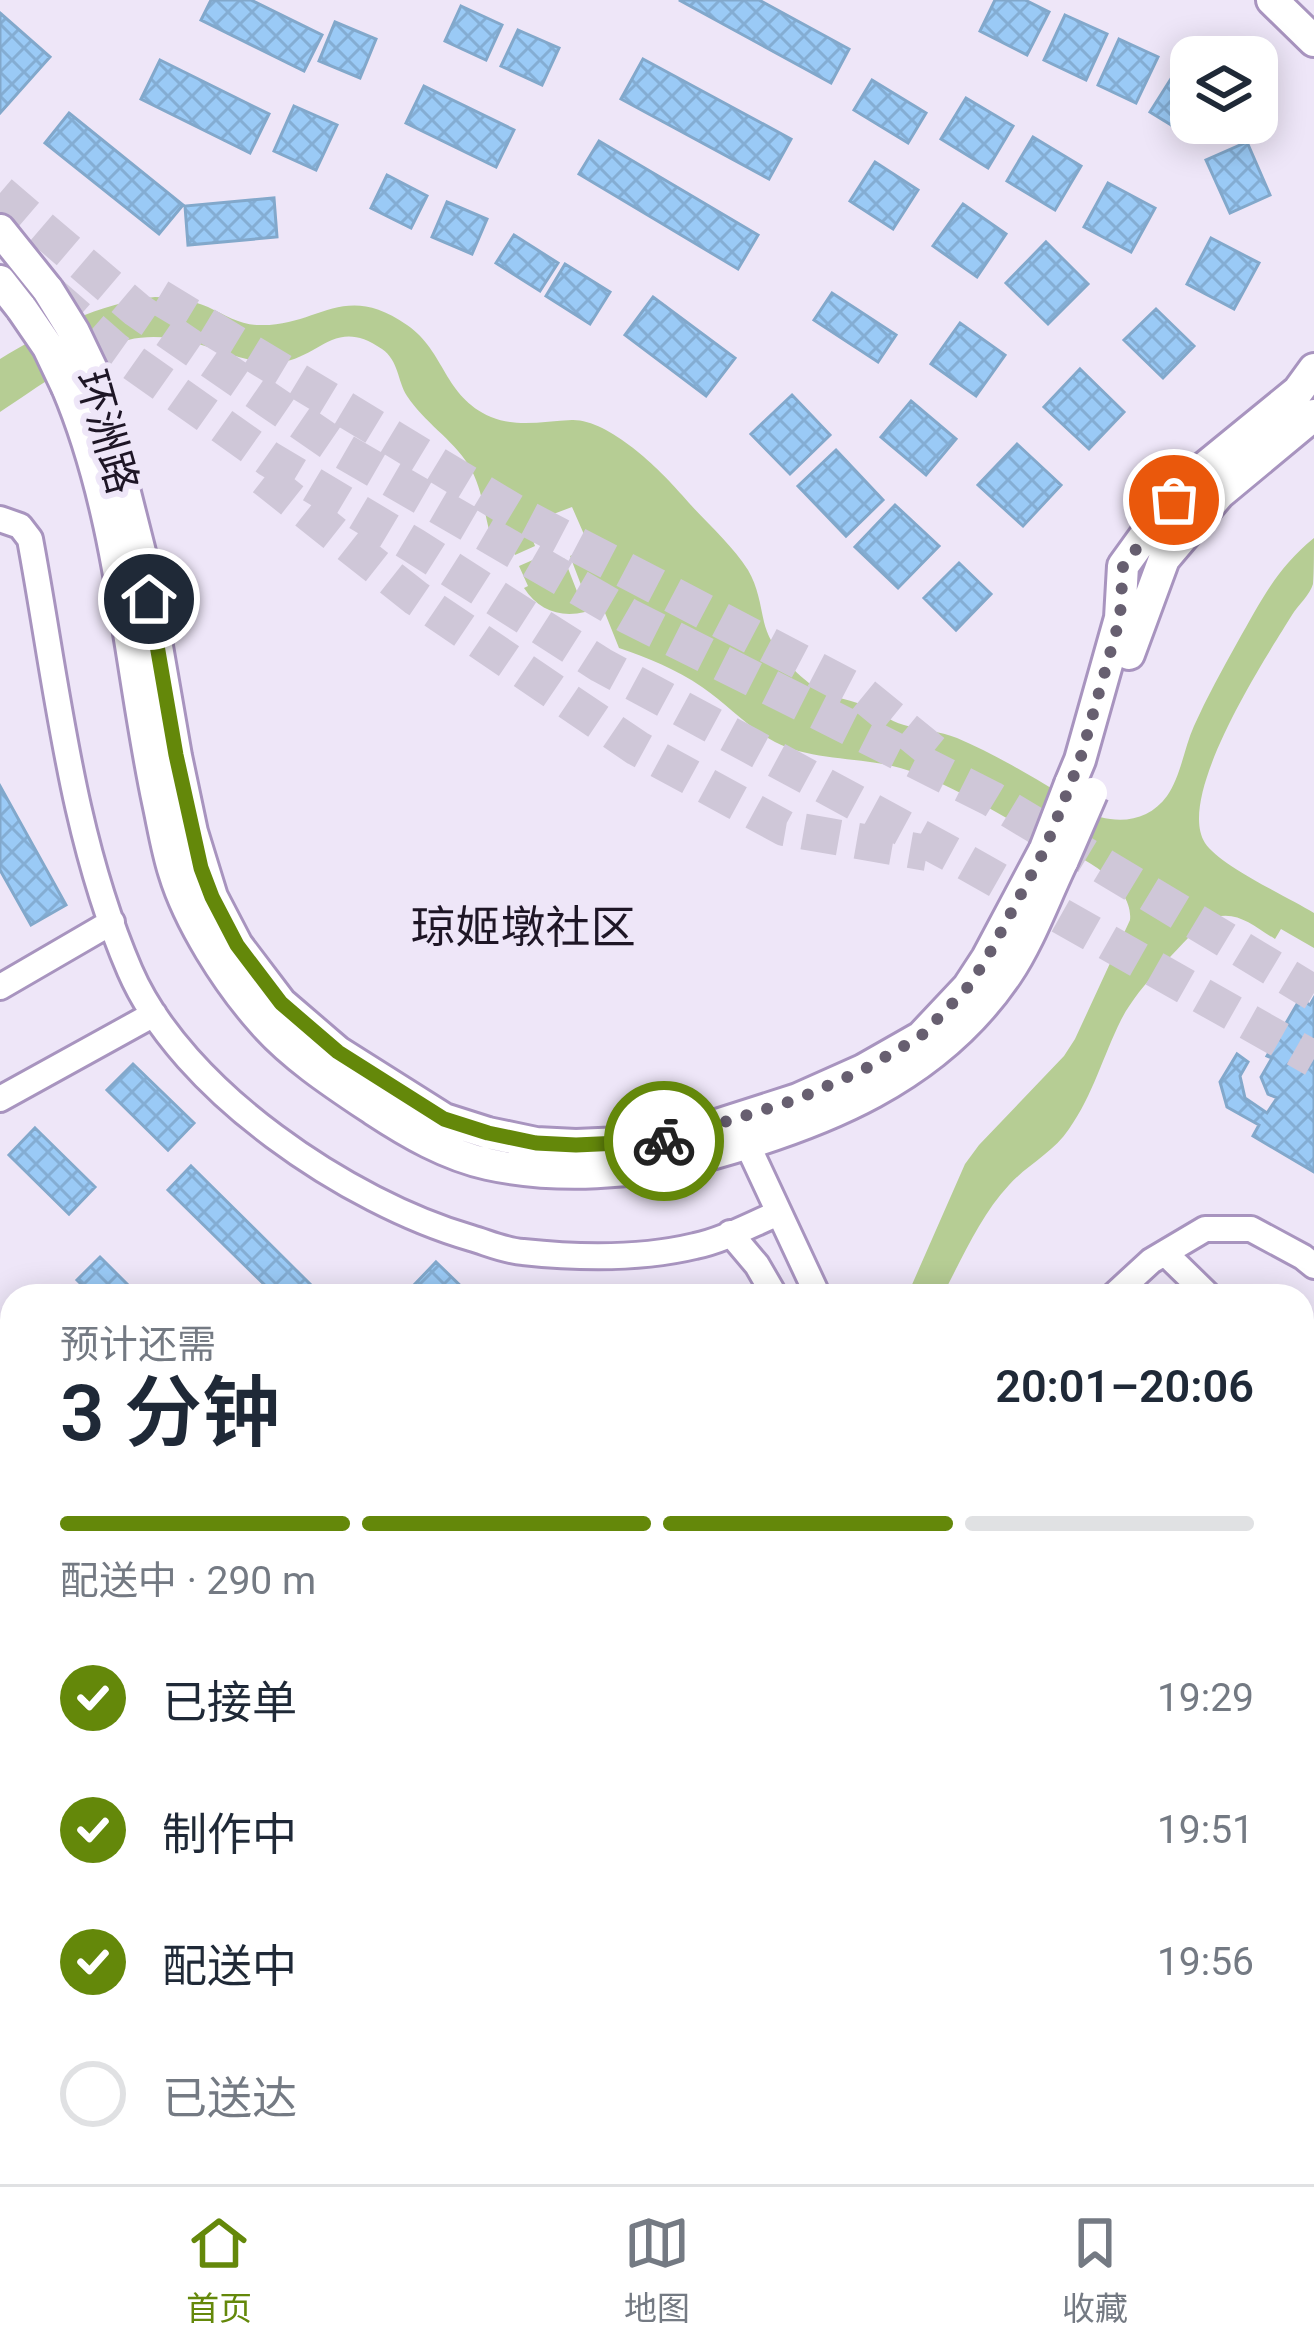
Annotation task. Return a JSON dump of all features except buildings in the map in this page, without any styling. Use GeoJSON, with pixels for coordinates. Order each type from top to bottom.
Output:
{"type":"FeatureCollection","features":[{"type":"Feature","properties":{"kind":"street"},"geometry":{"type":"LineString","coordinates":[[1272,0],[1314,41]]}},
{"type":"Feature","properties":{"kind":"street","name":"环洲路"},"geometry":{"type":"LineString","coordinates":[[0,230],[48,290],[74,332],[87,434],[116,561],[174,873],[217,958],[262,1021],[322,1075],[390,1120],[430,1143],[488,1164],[579,1174],[668,1166],[741,1131],[808,1124],[919,1065],[958,1034],[1010,970],[1122,676],[1129,622],[1123,566],[1194,476],[1298,392],[1314,369]]}},
{"type":"Feature","properties":{"kind":"street","name":"环洲路"},"geometry":{"type":"LineString","coordinates":[[0,280],[48,347],[81,382]]}},
{"type":"Feature","properties":{"kind":"street","name":"环洲路"},"geometry":{"type":"LineString","coordinates":[[1129,622],[1164,559],[1220,494],[1314,415]]}},
{"type":"Feature","properties":{"kind":"street"},"geometry":{"type":"LineString","coordinates":[[0,519],[20,526],[30,539],[92,868],[131,974],[174,1042],[214,1083],[289,1149],[372,1198],[447,1231],[519,1252],[635,1254],[698,1246],[779,1213]]}},
{"type":"Feature","properties":{"kind":"street"},"geometry":{"type":"LineString","coordinates":[[0,987],[112,922]]}},
{"type":"Feature","properties":{"kind":"street"},"geometry":{"type":"LineString","coordinates":[[0,1099],[154,1014]]}},
{"type":"Feature","properties":{"kind":"street"},"geometry":{"type":"LineString","coordinates":[[741,1131],[812,1284]]}},
{"type":"Feature","properties":{"kind":"street"},"geometry":{"type":"LineString","coordinates":[[1126,1284],[1151,1261],[1205,1229],[1251,1229],[1314,1266]]}},
{"type":"Feature","properties":{"kind":"street"},"geometry":{"type":"LineString","coordinates":[[730,1233],[768,1284]]}},
{"type":"Feature","properties":{"kind":"street"},"geometry":{"type":"LineString","coordinates":[[1165,1253],[1197,1284]]}},
{"type":"Feature","properties":{"kind":"shaded area"},"geometry":{"type":"Polygon","coordinates":[[[176,298],[259,325],[348,306],[385,312],[420,336],[475,408],[521,423],[586,422],[617,436],[661,472],[748,570],[771,641],[813,686],[899,723],[976,746],[1100,817],[1137,817],[1167,796],[1199,715],[1254,613],[1279,574],[1314,538],[1311,588],[1228,727],[1202,793],[1199,821],[1213,852],[1314,913],[1314,948],[1281,929],[1275,939],[1233,916],[1204,921],[1129,1007],[1069,1129],[999,1197],[948,1284],[912,1284],[965,1164],[1075,1039],[1130,920],[1119,889],[1090,863],[944,785],[893,766],[823,756],[775,742],[692,681],[619,648],[603,608],[591,611],[570,556],[590,548],[572,507],[527,524],[535,546],[515,555],[510,545],[496,551],[468,464],[407,396],[388,354],[366,340],[340,338],[294,359],[268,362],[183,340],[136,338],[79,361],[0,412],[0,359],[74,319],[114,305],[176,298]]]}},
{"type":"Feature","properties":{"kind":"shaded area"},"geometry":{"type":"Polygon","coordinates":[[[542,556],[546,565],[564,558],[585,612],[550,610],[530,596],[519,566],[542,556]]]}},
{"type":"Feature","properties":{"kind":"tunnel"},"geometry":{"type":"LineString","coordinates":[[0,193],[137,310],[343,451],[628,616],[992,799],[1314,993]]}},
{"type":"Feature","properties":{"kind":"tunnel"},"geometry":{"type":"LineString","coordinates":[[51,294],[115,350],[269,459],[601,665],[960,859],[1314,1059]]}},
{"type":"Feature","properties":{"kind":"tunnel"},"geometry":{"type":"LineString","coordinates":[[159,297],[518,514],[862,694],[933,752]]}},
{"type":"Feature","properties":{"kind":"tunnel"},"geometry":{"type":"LineString","coordinates":[[264,478],[416,598],[637,748],[784,828],[927,853]]}},
{"type":"Feature","properties":{"kind":"way so far"},"geometry":{"type":"LineString","coordinates":[[664,1141],[798,1099],[863,1070],[921,1036],[968,987],[1045,849],[1080,760],[1120,618],[1123,566],[1174,500]]}},
{"type":"Feature","properties":{"kind":"district","name":"琼姬墩社区"},"geometry":{"type":"Point","coordinates":[523,927]}},
{"type":"Feature","properties":{"kind":"route"},"geometry":{"type":"LineString","coordinates":[[149,599],[201,868],[237,945],[281,1003],[338,1052],[444,1119],[536,1143],[664,1141]]}}]}
